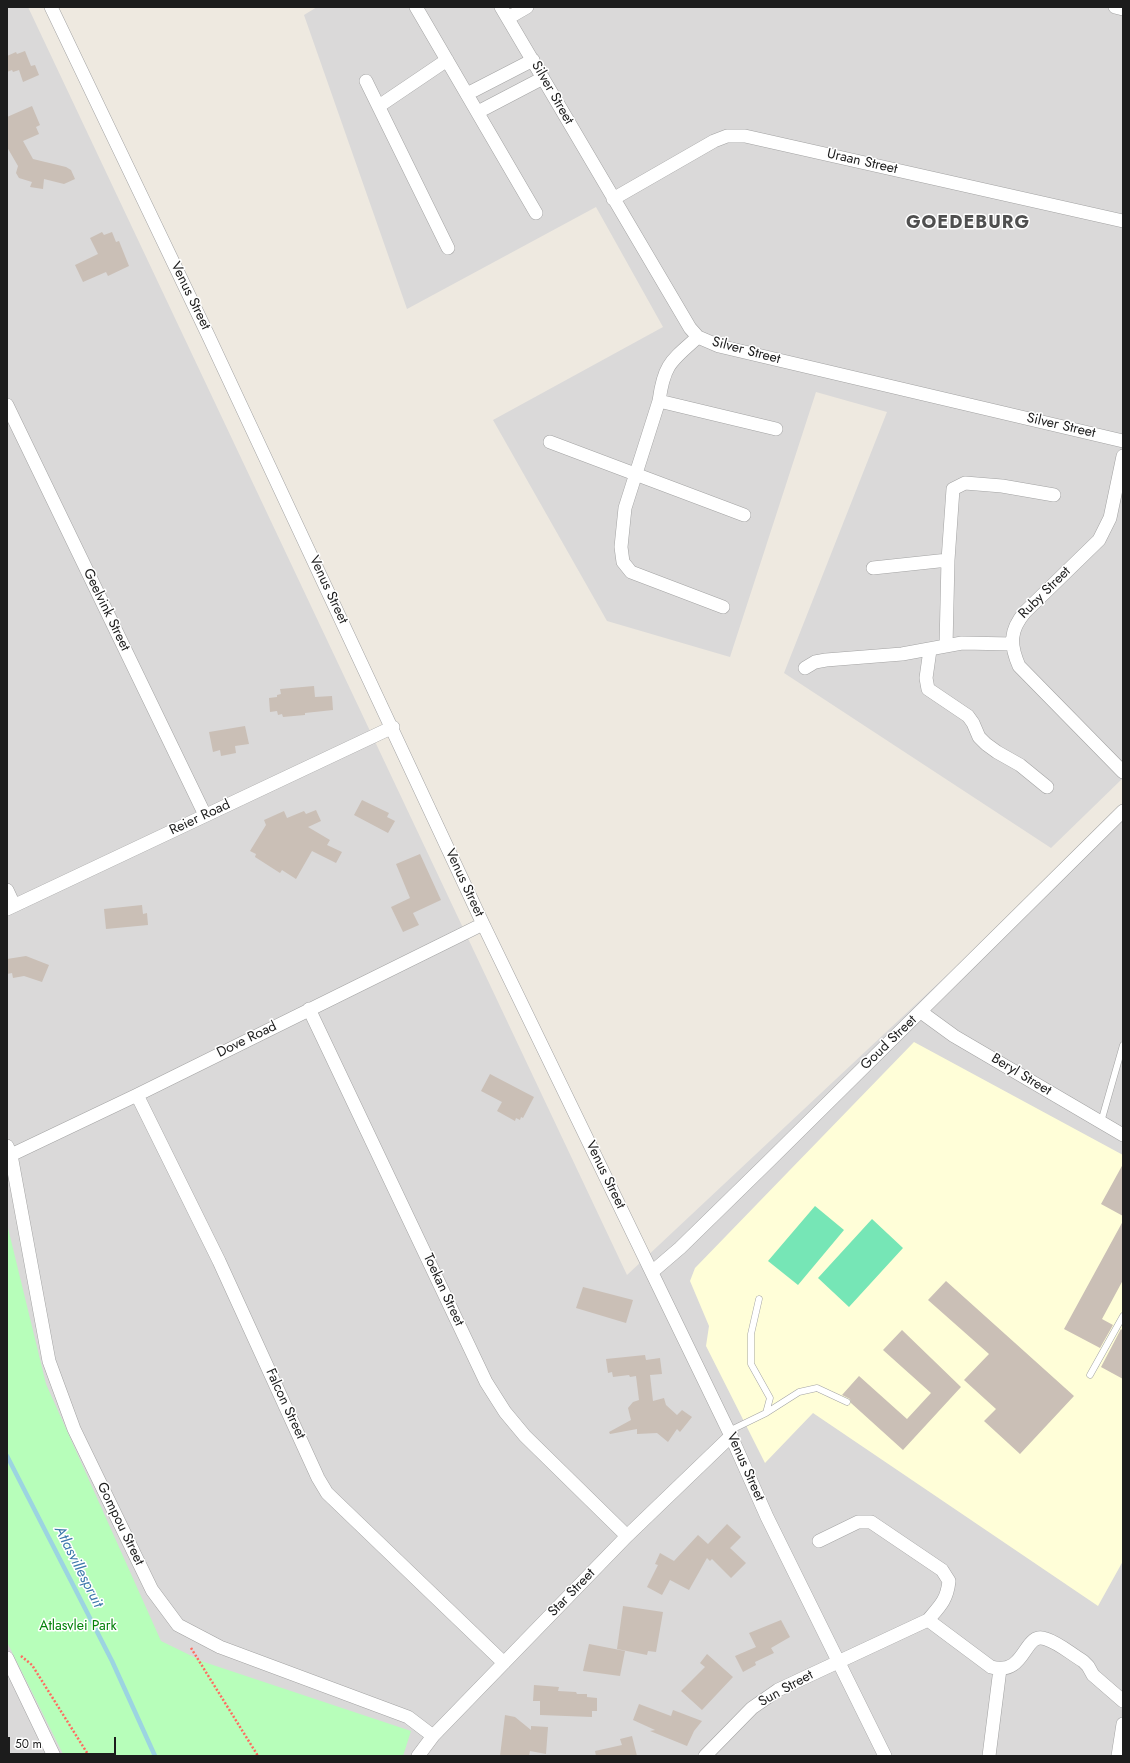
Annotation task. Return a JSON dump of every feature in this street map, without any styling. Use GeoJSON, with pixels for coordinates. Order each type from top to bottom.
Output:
{"type":"FeatureCollection","features":[{"type":"Feature","properties":{"kind":"street","name":"Venus Street"},"geometry":{"type":"LineString","coordinates":[[51,7],[393,727],[483,924],[730,1433],[767,1517],[885,1756]]}},
{"type":"Feature","properties":{"kind":"street"},"geometry":{"type":"LineString","coordinates":[[416,7],[536,213]]}},
{"type":"Feature","properties":{"kind":"street"},"geometry":{"type":"LineString","coordinates":[[505,12],[527,7]]}},
{"type":"Feature","properties":{"kind":"street"},"geometry":{"type":"LineString","coordinates":[[1115,7],[1123,9]]}},
{"type":"Feature","properties":{"kind":"street","name":"Silver Street"},"geometry":{"type":"LineString","coordinates":[[505,12],[613,199],[690,328],[698,337],[719,346],[1123,441]]}},
{"type":"Feature","properties":{"kind":"street"},"geometry":{"type":"LineString","coordinates":[[379,106],[447,60]]}},
{"type":"Feature","properties":{"kind":"street"},"geometry":{"type":"LineString","coordinates":[[467,94],[533,60]]}},
{"type":"Feature","properties":{"kind":"street"},"geometry":{"type":"LineString","coordinates":[[478,112],[543,78]]}},
{"type":"Feature","properties":{"kind":"street"},"geometry":{"type":"LineString","coordinates":[[366,81],[448,248]]}},
{"type":"Feature","properties":{"kind":"street","name":"Uraan Street"},"geometry":{"type":"LineString","coordinates":[[613,199],[714,141],[727,136],[745,136],[1123,221]]}},
{"type":"Feature","properties":{"kind":"street"},"geometry":{"type":"LineString","coordinates":[[698,337],[676,357],[667,368],[659,401],[625,508],[621,547],[623,562],[631,572],[723,607]]}},
{"type":"Feature","properties":{"kind":"street"},"geometry":{"type":"LineString","coordinates":[[659,401],[776,429]]}},
{"type":"Feature","properties":{"kind":"street","name":"Geelvink Street"},"geometry":{"type":"LineString","coordinates":[[7,405],[205,815]]}},
{"type":"Feature","properties":{"kind":"street"},"geometry":{"type":"LineString","coordinates":[[550,442],[744,515]]}},
{"type":"Feature","properties":{"kind":"street","name":"Ruby Street"},"geometry":{"type":"LineString","coordinates":[[1123,456],[1110,518],[1099,540],[1024,612],[1017,621],[1013,632],[1012,644],[1019,666],[1123,772]]}},
{"type":"Feature","properties":{"kind":"street"},"geometry":{"type":"LineString","coordinates":[[946,646],[948,560],[953,489],[965,483],[1002,486],[1054,494]]}},
{"type":"Feature","properties":{"kind":"street"},"geometry":{"type":"LineString","coordinates":[[873,568],[948,560]]}},
{"type":"Feature","properties":{"kind":"street"},"geometry":{"type":"LineString","coordinates":[[806,668],[815,662],[826,660],[902,654],[962,643],[1012,644]]}},
{"type":"Feature","properties":{"kind":"street"},"geometry":{"type":"LineString","coordinates":[[930,650],[926,678],[928,689],[968,716],[973,723],[978,737],[986,744],[996,752],[1020,765],[1047,787]]}},
{"type":"Feature","properties":{"kind":"street","name":"Reier Road"},"geometry":{"type":"LineString","coordinates":[[11,907],[393,727]]}},
{"type":"Feature","properties":{"kind":"street","name":"Goud Street"},"geometry":{"type":"LineString","coordinates":[[652,1272],[680,1248],[921,1012],[1123,811]]}},
{"type":"Feature","properties":{"kind":"street"},"geometry":{"type":"LineString","coordinates":[[7,890],[11,907]]}},
{"type":"Feature","properties":{"kind":"street","name":"Dove Road"},"geometry":{"type":"LineString","coordinates":[[9,1150],[137,1095],[483,924]]}},
{"type":"Feature","properties":{"kind":"street","name":"Toekan Street"},"geometry":{"type":"LineString","coordinates":[[309,1010],[486,1382],[505,1412],[525,1436],[627,1536]]}},
{"type":"Feature","properties":{"kind":"street","name":"Beryl Street"},"geometry":{"type":"LineString","coordinates":[[921,1012],[954,1036],[1123,1135]]}},
{"type":"Feature","properties":{"kind":"street","name":"Falcon Street"},"geometry":{"type":"LineString","coordinates":[[137,1095],[219,1261],[318,1478],[328,1493],[504,1663]]}},
{"type":"Feature","properties":{"kind":"street","name":"Gompou Street"},"geometry":{"type":"LineString","coordinates":[[9,1150],[49,1361],[74,1429],[152,1590],[178,1625],[220,1647],[408,1717],[433,1736]]}},
{"type":"Feature","properties":{"kind":"street","name":"Star Street"},"geometry":{"type":"LineString","coordinates":[[418,1756],[433,1736],[627,1536],[730,1433]]}},
{"type":"Feature","properties":{"kind":"street"},"geometry":{"type":"LineString","coordinates":[[819,1541],[858,1522],[871,1522],[942,1570],[949,1581],[948,1593],[944,1602],[928,1620],[991,1667],[1000,1669],[1010,1668],[1019,1659],[1030,1642],[1037,1638],[1045,1638],[1083,1661],[1093,1675],[1123,1701]]}},
{"type":"Feature","properties":{"kind":"street","name":"Sun Street"},"geometry":{"type":"LineString","coordinates":[[705,1756],[752,1708],[778,1690],[928,1620]]}},
{"type":"Feature","properties":{"kind":"street"},"geometry":{"type":"LineString","coordinates":[[12,1656],[54,1756]]}},
{"type":"Feature","properties":{"kind":"street"},"geometry":{"type":"LineString","coordinates":[[989,1756],[1000,1669]]}},
{"type":"Feature","properties":{"kind":"street"},"geometry":{"type":"LineString","coordinates":[[1118,1756],[1123,1724]]}},
{"type":"Feature","properties":{"kind":"lane"},"geometry":{"type":"LineString","coordinates":[[1101,1123],[1123,1047]]}},
{"type":"Feature","properties":{"kind":"lane"},"geometry":{"type":"LineString","coordinates":[[759,1299],[751,1334],[751,1364],[770,1398],[766,1413]]}},
{"type":"Feature","properties":{"kind":"lane"},"geometry":{"type":"LineString","coordinates":[[1090,1375],[1123,1316]]}},
{"type":"Feature","properties":{"kind":"lane"},"geometry":{"type":"LineString","coordinates":[[730,1433],[799,1392],[817,1388],[847,1402]]}},
{"type":"Feature","properties":{"kind":"path"},"geometry":{"type":"LineString","coordinates":[[189,1644],[258,1756]]}},
{"type":"Feature","properties":{"kind":"path"},"geometry":{"type":"LineString","coordinates":[[12,1656],[23,1657],[32,1665],[89,1756]]}},
{"type":"Feature","properties":{"kind":"shaded area"},"geometry":{"type":"Polygon","coordinates":[[[7,7],[28,7],[627,1275],[1123,810],[1123,1756],[7,1756],[7,7]]]}},
{"type":"Feature","properties":{"kind":"shaded area"},"geometry":{"type":"Polygon","coordinates":[[[317,7],[1123,7],[1123,778],[1051,848],[784,673],[887,412],[816,392],[730,657],[607,621],[493,420],[663,327],[596,207],[407,309],[304,15],[317,7]]]}},
{"type":"Feature","properties":{"kind":"shaded area"},"geometry":{"type":"Polygon","coordinates":[[[914,1042],[1123,1155],[1123,1561],[1098,1606],[813,1413],[765,1463],[706,1346],[709,1326],[690,1281],[695,1268],[914,1042]]]}},
{"type":"Feature","properties":{"kind":"green space"},"geometry":{"type":"Polygon","coordinates":[[[815,1206],[844,1230],[798,1285],[768,1261],[815,1206]]]}},
{"type":"Feature","properties":{"kind":"green space"},"geometry":{"type":"Polygon","coordinates":[[[872,1219],[903,1248],[849,1307],[818,1278],[872,1219]]]}},
{"type":"Feature","properties":{"kind":"green space","name":"Atlasvlei Park"},"geometry":{"type":"Polygon","coordinates":[[[7,1224],[46,1384],[161,1641],[204,1662],[411,1731],[403,1756],[64,1756],[7,1642],[7,1224]]]}},
{"type":"Feature","properties":{"kind":"building"},"geometry":{"type":"Polygon","coordinates":[[[25,51],[31,66],[35,65],[39,75],[23,82],[19,70],[7,72],[7,56],[16,52],[17,54],[25,51]]]}},
{"type":"Feature","properties":{"kind":"building"},"geometry":{"type":"Polygon","coordinates":[[[32,106],[40,125],[36,127],[39,134],[23,141],[33,159],[66,167],[71,170],[75,179],[64,184],[44,179],[43,189],[30,187],[32,182],[19,178],[16,173],[18,166],[7,147],[7,117],[32,106]]]}},
{"type":"Feature","properties":{"kind":"building"},"geometry":{"type":"Polygon","coordinates":[[[102,232],[104,235],[112,232],[116,242],[119,241],[129,266],[108,276],[106,272],[83,282],[75,265],[98,254],[90,238],[102,232]]]}},
{"type":"Feature","properties":{"kind":"building"},"geometry":{"type":"Polygon","coordinates":[[[314,686],[315,697],[332,696],[333,710],[283,717],[282,714],[278,715],[277,711],[270,712],[269,698],[277,697],[277,695],[281,694],[280,689],[314,686]]]}},
{"type":"Feature","properties":{"kind":"building"},"geometry":{"type":"Polygon","coordinates":[[[245,726],[249,744],[235,746],[236,753],[221,756],[220,750],[213,752],[209,732],[245,726]]]}},
{"type":"Feature","properties":{"kind":"building"},"geometry":{"type":"Polygon","coordinates":[[[362,800],[389,813],[387,817],[395,821],[388,833],[354,815],[362,800]]]}},
{"type":"Feature","properties":{"kind":"building"},"geometry":{"type":"Polygon","coordinates":[[[316,810],[321,821],[308,827],[330,840],[327,845],[342,852],[336,863],[312,851],[296,879],[282,870],[280,873],[255,857],[256,854],[250,851],[266,825],[264,820],[284,811],[287,818],[304,811],[306,814],[316,810]]]}},
{"type":"Feature","properties":{"kind":"building"},"geometry":{"type":"Polygon","coordinates":[[[420,854],[441,900],[413,913],[419,925],[403,932],[391,907],[410,898],[396,864],[420,854]]]}},
{"type":"Feature","properties":{"kind":"building"},"geometry":{"type":"Polygon","coordinates":[[[142,905],[143,914],[147,913],[148,925],[106,929],[104,909],[142,905]]]}},
{"type":"Feature","properties":{"kind":"building"},"geometry":{"type":"Polygon","coordinates":[[[26,956],[49,965],[42,982],[24,976],[13,978],[12,973],[7,974],[7,959],[26,956]]]}},
{"type":"Feature","properties":{"kind":"building"},"geometry":{"type":"Polygon","coordinates":[[[490,1074],[534,1097],[523,1118],[521,1117],[520,1120],[516,1118],[515,1121],[497,1111],[502,1102],[481,1091],[490,1074]]]}},
{"type":"Feature","properties":{"kind":"building"},"geometry":{"type":"Polygon","coordinates":[[[1123,1164],[1123,1216],[1101,1204],[1123,1164]]]}},
{"type":"Feature","properties":{"kind":"building"},"geometry":{"type":"Polygon","coordinates":[[[1123,1221],[1123,1280],[1102,1319],[1113,1325],[1100,1348],[1064,1329],[1123,1221]]]}},
{"type":"Feature","properties":{"kind":"building"},"geometry":{"type":"Polygon","coordinates":[[[946,1281],[1074,1396],[1020,1454],[984,1421],[996,1409],[964,1380],[989,1354],[928,1300],[946,1281]]]}},
{"type":"Feature","properties":{"kind":"building"},"geometry":{"type":"Polygon","coordinates":[[[583,1287],[633,1300],[626,1323],[576,1308],[583,1287]]]}},
{"type":"Feature","properties":{"kind":"building"},"geometry":{"type":"Polygon","coordinates":[[[1121,1329],[1123,1331],[1123,1379],[1101,1367],[1121,1329]]]}},
{"type":"Feature","properties":{"kind":"building"},"geometry":{"type":"Polygon","coordinates":[[[902,1330],[961,1387],[903,1450],[851,1403],[850,1399],[842,1395],[859,1376],[907,1419],[931,1393],[883,1350],[902,1330]]]}},
{"type":"Feature","properties":{"kind":"building"},"geometry":{"type":"Polygon","coordinates":[[[645,1355],[646,1360],[660,1358],[662,1374],[650,1375],[653,1401],[664,1398],[666,1405],[677,1415],[682,1410],[692,1417],[680,1432],[677,1429],[668,1442],[657,1433],[637,1434],[637,1429],[610,1434],[609,1432],[631,1420],[628,1408],[633,1402],[639,1400],[636,1376],[630,1377],[629,1375],[613,1377],[612,1372],[608,1373],[606,1359],[645,1355]]]}},
{"type":"Feature","properties":{"kind":"building"},"geometry":{"type":"Polygon","coordinates":[[[727,1524],[741,1537],[730,1548],[746,1563],[731,1578],[712,1559],[710,1561],[707,1558],[689,1590],[670,1580],[662,1595],[647,1587],[658,1565],[655,1564],[660,1553],[674,1561],[698,1535],[708,1544],[727,1524]]]}},
{"type":"Feature","properties":{"kind":"building"},"geometry":{"type":"Polygon","coordinates":[[[623,1606],[663,1612],[656,1652],[648,1651],[647,1655],[617,1649],[623,1606]]]}},
{"type":"Feature","properties":{"kind":"building"},"geometry":{"type":"Polygon","coordinates":[[[781,1620],[790,1637],[771,1648],[774,1653],[755,1662],[756,1665],[743,1672],[735,1656],[756,1647],[749,1633],[781,1620]]]}},
{"type":"Feature","properties":{"kind":"building"},"geometry":{"type":"Polygon","coordinates":[[[589,1644],[625,1651],[620,1676],[583,1671],[589,1644]]]}},
{"type":"Feature","properties":{"kind":"building"},"geometry":{"type":"Polygon","coordinates":[[[707,1654],[733,1677],[702,1710],[681,1691],[705,1667],[700,1663],[707,1654]]]}},
{"type":"Feature","properties":{"kind":"building"},"geometry":{"type":"Polygon","coordinates":[[[534,1685],[559,1687],[558,1691],[576,1692],[577,1694],[587,1694],[587,1697],[597,1698],[597,1711],[592,1711],[592,1717],[540,1715],[540,1701],[533,1701],[534,1685]]]}},
{"type":"Feature","properties":{"kind":"building"},"geometry":{"type":"Polygon","coordinates":[[[639,1704],[671,1716],[673,1710],[702,1721],[694,1731],[687,1746],[650,1731],[655,1730],[633,1720],[639,1704]]]}},
{"type":"Feature","properties":{"kind":"building"},"geometry":{"type":"Polygon","coordinates":[[[505,1715],[515,1717],[531,1730],[531,1726],[548,1727],[546,1754],[530,1751],[529,1756],[500,1756],[505,1715]]]}},
{"type":"Feature","properties":{"kind":"building"},"geometry":{"type":"Polygon","coordinates":[[[632,1736],[637,1756],[596,1756],[595,1751],[622,1745],[620,1739],[632,1736]]]}},
{"type":"Feature","properties":{"kind":"waterway","name":"Atlasvillespruit"},"geometry":{"type":"LineString","coordinates":[[7,1456],[112,1661],[155,1756]]}},
{"type":"Feature","properties":{"kind":"district","name":"GOEDEBURG"},"geometry":{"type":"Point","coordinates":[968,224]}}]}
